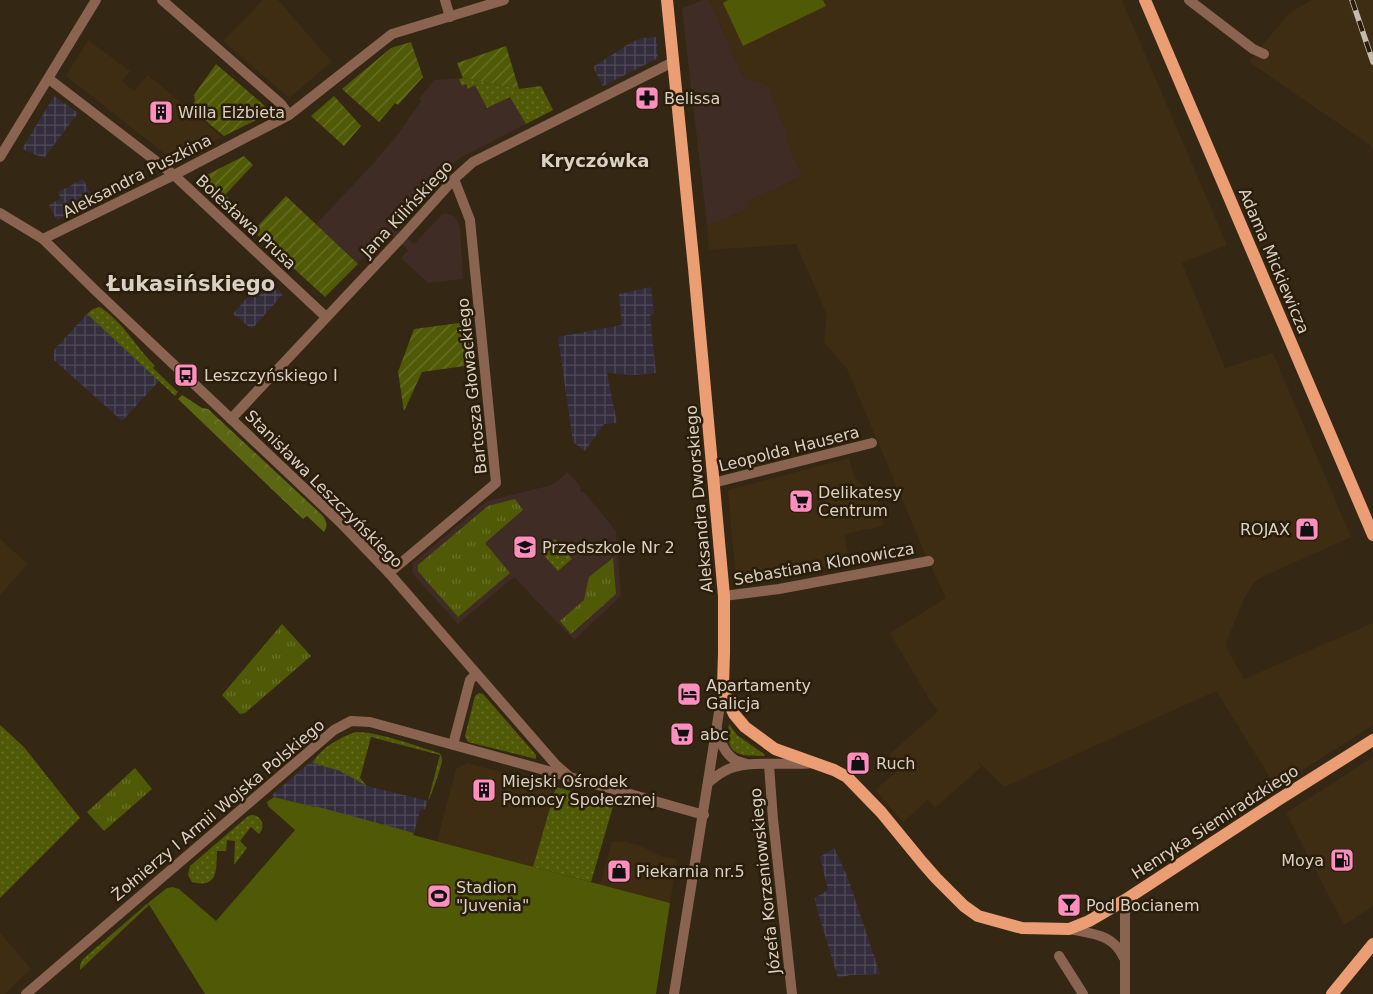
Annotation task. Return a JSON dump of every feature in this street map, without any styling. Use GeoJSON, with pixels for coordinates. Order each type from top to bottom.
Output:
{"type":"FeatureCollection","features":[{"type":"Feature","properties":{"kind":"main road","name":"Aleksandra Dworskiego"},"geometry":{"type":"LineString","coordinates":[[667,0],[724,596],[723,686]]}},
{"type":"Feature","properties":{"kind":"main road","name":"Adama Mickiewicza"},"geometry":{"type":"LineString","coordinates":[[1145,0],[1373,536]]}},
{"type":"Feature","properties":{"kind":"main road","name":"Henryka Siemiradzkiego"},"geometry":{"type":"LineString","coordinates":[[723,686],[734,714],[745,726],[775,749],[834,770],[847,778],[881,812],[936,878],[964,906],[978,916],[1022,928],[1069,929],[1089,921],[1125,900],[1373,740]]}},
{"type":"Feature","properties":{"kind":"main road"},"geometry":{"type":"LineString","coordinates":[[1332,994],[1373,944]]}},
{"type":"Feature","properties":{"kind":"street"},"geometry":{"type":"LineString","coordinates":[[0,157],[96,0]]}},
{"type":"Feature","properties":{"kind":"street"},"geometry":{"type":"LineString","coordinates":[[162,0],[281,104],[289,115]]}},
{"type":"Feature","properties":{"kind":"street"},"geometry":{"type":"LineString","coordinates":[[445,0],[450,17]]}},
{"type":"Feature","properties":{"kind":"street","name":"Aleksandra Puszkina"},"geometry":{"type":"LineString","coordinates":[[43,239],[174,175],[289,115],[392,34],[504,0]]}},
{"type":"Feature","properties":{"kind":"street"},"geometry":{"type":"LineString","coordinates":[[1189,0],[1253,49],[1264,54]]}},
{"type":"Feature","properties":{"kind":"street","name":"Jana Kilińskiego"},"geometry":{"type":"LineString","coordinates":[[232,419],[454,179],[473,162],[673,62]]}},
{"type":"Feature","properties":{"kind":"street","name":"Bolesława Prusa"},"geometry":{"type":"LineString","coordinates":[[48,79],[174,175],[326,317]]}},
{"type":"Feature","properties":{"kind":"street","name":"Bartosza Głowackiego"},"geometry":{"type":"LineString","coordinates":[[389,573],[496,483],[470,220],[454,179]]}},
{"type":"Feature","properties":{"kind":"street","name":"Stanisława Leszczyńskiego"},"geometry":{"type":"LineString","coordinates":[[0,213],[43,239],[340,522],[389,573],[556,765],[570,776],[704,815]]}},
{"type":"Feature","properties":{"kind":"street","name":"Leopolda Hausera"},"geometry":{"type":"LineString","coordinates":[[713,483],[872,443]]}},
{"type":"Feature","properties":{"kind":"street","name":"Sebastiana Klonowicza"},"geometry":{"type":"LineString","coordinates":[[724,596],[825,581],[929,561]]}},
{"type":"Feature","properties":{"kind":"street"},"geometry":{"type":"LineString","coordinates":[[453,745],[470,680],[476,674]]}},
{"type":"Feature","properties":{"kind":"street","name":"Aleksandra Dworskiego"},"geometry":{"type":"LineString","coordinates":[[674,994],[704,815],[723,686]]}},
{"type":"Feature","properties":{"kind":"street","name":"Żołnierzy I Armii Wojska Polskiego"},"geometry":{"type":"LineString","coordinates":[[26,994],[334,730],[351,722],[370,722],[570,776]]}},
{"type":"Feature","properties":{"kind":"street"},"geometry":{"type":"LineString","coordinates":[[716,726],[722,745],[734,760],[747,764],[813,764]]}},
{"type":"Feature","properties":{"kind":"street"},"geometry":{"type":"LineString","coordinates":[[708,782],[730,768],[747,764]]}},
{"type":"Feature","properties":{"kind":"street","name":"Józefa Korzeniowskiego"},"geometry":{"type":"LineString","coordinates":[[769,765],[792,994]]}},
{"type":"Feature","properties":{"kind":"street"},"geometry":{"type":"LineString","coordinates":[[1125,900],[1125,994]]}},
{"type":"Feature","properties":{"kind":"street"},"geometry":{"type":"LineString","coordinates":[[1069,929],[1105,938],[1121,950],[1125,959]]}},
{"type":"Feature","properties":{"kind":"street"},"geometry":{"type":"LineString","coordinates":[[1059,956],[1083,994]]}},
{"type":"Feature","properties":{"kind":"shaded area"},"geometry":{"type":"Polygon","coordinates":[[[263,0],[278,0],[332,62],[289,98],[223,41],[263,0]]]}},
{"type":"Feature","properties":{"kind":"shaded area"},"geometry":{"type":"Polygon","coordinates":[[[709,0],[1122,0],[1227,245],[1182,263],[1225,368],[1273,353],[1351,537],[1260,578],[1253,584],[1244,599],[1226,643],[1228,651],[1244,679],[1373,623],[1373,725],[1276,787],[1216,691],[1004,787],[977,761],[981,767],[935,808],[928,800],[903,822],[875,790],[901,768],[889,755],[938,711],[890,633],[946,598],[925,554],[847,369],[824,343],[827,315],[796,244],[709,250],[707,226],[750,208],[748,202],[802,176],[787,141],[788,135],[767,84],[744,78],[709,0]]]}},
{"type":"Feature","properties":{"kind":"shaded area"},"geometry":{"type":"Polygon","coordinates":[[[709,0],[744,78],[767,84],[788,135],[787,141],[802,176],[748,202],[750,208],[707,226],[682,8],[709,0]]]}},
{"type":"Feature","properties":{"kind":"shaded area"},"geometry":{"type":"Polygon","coordinates":[[[1312,0],[1373,0],[1373,152],[1370,145],[1249,62],[1289,13],[1312,0]]]}},
{"type":"Feature","properties":{"kind":"shaded area"},"geometry":{"type":"Polygon","coordinates":[[[656,37],[658,58],[603,86],[593,67],[630,43],[642,38],[656,37]]]}},
{"type":"Feature","properties":{"kind":"shaded area"},"geometry":{"type":"Polygon","coordinates":[[[88,40],[130,71],[122,81],[134,91],[148,75],[222,137],[174,161],[66,76],[88,40]]]}},
{"type":"Feature","properties":{"kind":"shaded area"},"geometry":{"type":"Polygon","coordinates":[[[463,78],[519,89],[541,86],[553,110],[460,158],[445,171],[394,226],[414,244],[441,215],[446,213],[454,216],[460,228],[463,279],[428,283],[401,258],[408,250],[388,232],[325,297],[283,259],[396,137],[421,101],[419,99],[434,80],[463,78]]]}},
{"type":"Feature","properties":{"kind":"shaded area"},"geometry":{"type":"Polygon","coordinates":[[[54,96],[78,113],[44,158],[22,149],[54,96]]]}},
{"type":"Feature","properties":{"kind":"shaded area"},"geometry":{"type":"Polygon","coordinates":[[[83,179],[94,201],[57,220],[49,205],[61,198],[58,192],[83,179]]]}},
{"type":"Feature","properties":{"kind":"shaded area"},"geometry":{"type":"Polygon","coordinates":[[[264,278],[283,294],[252,329],[233,314],[264,278]]]}},
{"type":"Feature","properties":{"kind":"shaded area"},"geometry":{"type":"Polygon","coordinates":[[[651,287],[654,314],[650,315],[656,373],[635,375],[607,373],[617,423],[604,424],[585,451],[573,442],[558,337],[622,325],[619,294],[651,287]]]}},
{"type":"Feature","properties":{"kind":"shaded area"},"geometry":{"type":"Polygon","coordinates":[[[87,314],[159,381],[122,421],[54,360],[54,350],[87,314]]]}},
{"type":"Feature","properties":{"kind":"shaded area"},"geometry":{"type":"Polygon","coordinates":[[[849,458],[854,476],[877,498],[884,525],[844,535],[850,563],[736,584],[728,490],[849,458]]]}},
{"type":"Feature","properties":{"kind":"shaded area","name":"Przedszkole Nr 2"},"geometry":{"type":"Polygon","coordinates":[[[568,472],[580,486],[581,492],[584,492],[616,531],[621,596],[574,640],[514,577],[458,624],[412,573],[413,563],[487,501],[552,485],[568,472]]]}},
{"type":"Feature","properties":{"kind":"shaded area"},"geometry":{"type":"Polygon","coordinates":[[[0,539],[28,564],[0,595],[0,539]]]}},
{"type":"Feature","properties":{"kind":"shaded area","name":"Moya"},"geometry":{"type":"Polygon","coordinates":[[[1373,757],[1373,906],[1344,925],[1286,813],[1373,757]]]}},
{"type":"Feature","properties":{"kind":"shaded area"},"geometry":{"type":"Polygon","coordinates":[[[315,758],[313,763],[340,771],[367,786],[428,801],[425,809],[420,811],[414,833],[272,795],[315,758]]]}},
{"type":"Feature","properties":{"kind":"shaded area"},"geometry":{"type":"Polygon","coordinates":[[[467,763],[556,787],[533,867],[437,841],[456,769],[467,763]]]}},
{"type":"Feature","properties":{"kind":"shaded area"},"geometry":{"type":"Polygon","coordinates":[[[612,841],[623,841],[641,846],[661,856],[677,859],[670,903],[600,885],[612,841]]]}},
{"type":"Feature","properties":{"kind":"shaded area"},"geometry":{"type":"Polygon","coordinates":[[[834,848],[848,878],[880,974],[850,975],[838,978],[815,898],[828,890],[820,857],[834,848]]]}},
{"type":"Feature","properties":{"kind":"shaded area"},"geometry":{"type":"Polygon","coordinates":[[[0,933],[31,969],[5,994],[0,994],[0,933]]]}},
{"type":"Feature","properties":{"kind":"green space"},"geometry":{"type":"Polygon","coordinates":[[[728,0],[823,0],[826,6],[743,46],[723,3],[728,0]]]}},
{"type":"Feature","properties":{"kind":"green space"},"geometry":{"type":"Polygon","coordinates":[[[411,42],[423,77],[398,105],[395,103],[379,122],[342,89],[391,48],[411,42]]]}},
{"type":"Feature","properties":{"kind":"green space"},"geometry":{"type":"Polygon","coordinates":[[[506,46],[519,89],[463,78],[457,63],[506,46]]]}},
{"type":"Feature","properties":{"kind":"green space"},"geometry":{"type":"Polygon","coordinates":[[[216,64],[272,112],[224,136],[188,106],[192,105],[195,101],[194,95],[216,64]]]}},
{"type":"Feature","properties":{"kind":"green space"},"geometry":{"type":"Polygon","coordinates":[[[463,78],[519,89],[541,86],[553,110],[526,124],[510,97],[487,108],[475,85],[468,89],[466,84],[462,86],[459,79],[463,78]]]}},
{"type":"Feature","properties":{"kind":"green space"},"geometry":{"type":"Polygon","coordinates":[[[334,96],[361,126],[344,146],[311,116],[334,96]]]}},
{"type":"Feature","properties":{"kind":"green space"},"geometry":{"type":"Polygon","coordinates":[[[244,156],[253,165],[225,195],[247,215],[242,221],[197,180],[244,156]]]}},
{"type":"Feature","properties":{"kind":"green space"},"geometry":{"type":"Polygon","coordinates":[[[286,196],[358,264],[325,297],[253,231],[286,196]]]}},
{"type":"Feature","properties":{"kind":"green space"},"geometry":{"type":"Polygon","coordinates":[[[100,307],[116,320],[155,366],[153,368],[178,392],[175,396],[87,314],[93,309],[100,307]]]}},
{"type":"Feature","properties":{"kind":"green space"},"geometry":{"type":"Polygon","coordinates":[[[467,322],[472,365],[422,372],[404,411],[398,372],[414,329],[467,322]]]}},
{"type":"Feature","properties":{"kind":"green space"},"geometry":{"type":"Polygon","coordinates":[[[182,395],[202,408],[208,409],[322,515],[326,524],[324,532],[307,516],[303,519],[178,399],[182,395]]]}},
{"type":"Feature","properties":{"kind":"green space"},"geometry":{"type":"Polygon","coordinates":[[[515,499],[523,510],[485,543],[510,573],[458,617],[418,571],[418,565],[488,506],[515,499]]]}},
{"type":"Feature","properties":{"kind":"green space"},"geometry":{"type":"Polygon","coordinates":[[[555,539],[572,559],[558,571],[540,551],[555,539]]]}},
{"type":"Feature","properties":{"kind":"green space"},"geometry":{"type":"Polygon","coordinates":[[[613,558],[616,594],[571,634],[560,621],[584,600],[589,577],[613,558]]]}},
{"type":"Feature","properties":{"kind":"green space"},"geometry":{"type":"Polygon","coordinates":[[[282,624],[311,656],[245,713],[240,714],[222,695],[282,624]]]}},
{"type":"Feature","properties":{"kind":"green space"},"geometry":{"type":"Polygon","coordinates":[[[479,693],[483,694],[536,755],[536,759],[468,742],[465,736],[475,696],[479,693]]]}},
{"type":"Feature","properties":{"kind":"green space"},"geometry":{"type":"Polygon","coordinates":[[[729,724],[737,735],[765,756],[735,752],[729,742],[729,724]]]}},
{"type":"Feature","properties":{"kind":"green space"},"geometry":{"type":"Polygon","coordinates":[[[0,725],[24,747],[80,818],[0,898],[0,725]]]}},
{"type":"Feature","properties":{"kind":"green space"},"geometry":{"type":"Polygon","coordinates":[[[356,732],[386,737],[439,753],[442,757],[442,763],[428,801],[440,755],[371,737],[360,778],[367,786],[340,771],[313,763],[320,753],[332,744],[356,732]]]}},
{"type":"Feature","properties":{"kind":"green space"},"geometry":{"type":"Polygon","coordinates":[[[135,768],[152,789],[104,831],[87,812],[135,768]]]}},
{"type":"Feature","properties":{"kind":"green space"},"geometry":{"type":"Polygon","coordinates":[[[556,787],[614,803],[591,882],[533,867],[556,787]]]}},
{"type":"Feature","properties":{"kind":"green space","name":"Stadion \"Juvenia\""},"geometry":{"type":"Polygon","coordinates":[[[274,797],[315,806],[414,833],[413,835],[670,903],[656,994],[205,994],[148,903],[167,888],[173,887],[179,889],[216,921],[295,830],[268,806],[267,802],[274,797]]]}},
{"type":"Feature","properties":{"kind":"green space"},"geometry":{"type":"Polygon","coordinates":[[[251,815],[258,817],[262,822],[261,831],[259,834],[251,827],[240,841],[247,848],[234,865],[235,841],[227,840],[226,851],[217,851],[216,871],[212,880],[207,883],[192,882],[188,875],[190,866],[251,815]]]}},
{"type":"Feature","properties":{"kind":"green space"},"geometry":{"type":"Polygon","coordinates":[[[148,903],[149,905],[80,970],[83,959],[148,903]]]}},
{"type":"Feature","properties":{"kind":"railway"},"geometry":{"type":"LineString","coordinates":[[1352,0],[1373,62]]}},
{"type":"Feature","properties":{"kind":"place","name":"Belissa"},"geometry":{"type":"Point","coordinates":[647,98]}},
{"type":"Feature","properties":{"kind":"place","name":"Willa Elżbieta"},"geometry":{"type":"Point","coordinates":[161,112]}},
{"type":"Feature","properties":{"kind":"place","name":"Leszczyńskiego I"},"geometry":{"type":"Point","coordinates":[186,375]}},
{"type":"Feature","properties":{"kind":"place","name":"Delikatesy Centrum"},"geometry":{"type":"Point","coordinates":[801,501]}},
{"type":"Feature","properties":{"kind":"place","name":"ROJAX"},"geometry":{"type":"Point","coordinates":[1307,529]}},
{"type":"Feature","properties":{"kind":"place","name":"Przedszkole Nr 2"},"geometry":{"type":"Point","coordinates":[525,547]}},
{"type":"Feature","properties":{"kind":"place","name":"Apartamenty Galicja"},"geometry":{"type":"Point","coordinates":[689,694]}},
{"type":"Feature","properties":{"kind":"place","name":"abc"},"geometry":{"type":"Point","coordinates":[682,734]}},
{"type":"Feature","properties":{"kind":"place","name":"Ruch"},"geometry":{"type":"Point","coordinates":[858,763]}},
{"type":"Feature","properties":{"kind":"place","name":"Miejski Ośrodek Pomocy Społecznej"},"geometry":{"type":"Point","coordinates":[484,790]}},
{"type":"Feature","properties":{"kind":"place","name":"Moya"},"geometry":{"type":"Point","coordinates":[1342,860]}},
{"type":"Feature","properties":{"kind":"place","name":"Piekarnia nr.5"},"geometry":{"type":"Point","coordinates":[619,871]}},
{"type":"Feature","properties":{"kind":"place","name":"Stadion \"Juvenia\""},"geometry":{"type":"Point","coordinates":[439,896]}},
{"type":"Feature","properties":{"kind":"place","name":"Pod Bocianem"},"geometry":{"type":"Point","coordinates":[1069,905]}},
{"type":"Feature","properties":{"kind":"district","name":"Kryczówka"},"geometry":{"type":"Point","coordinates":[595,160]}},
{"type":"Feature","properties":{"kind":"district","name":"Łukasińskiego"},"geometry":{"type":"Point","coordinates":[191,284]}}]}
